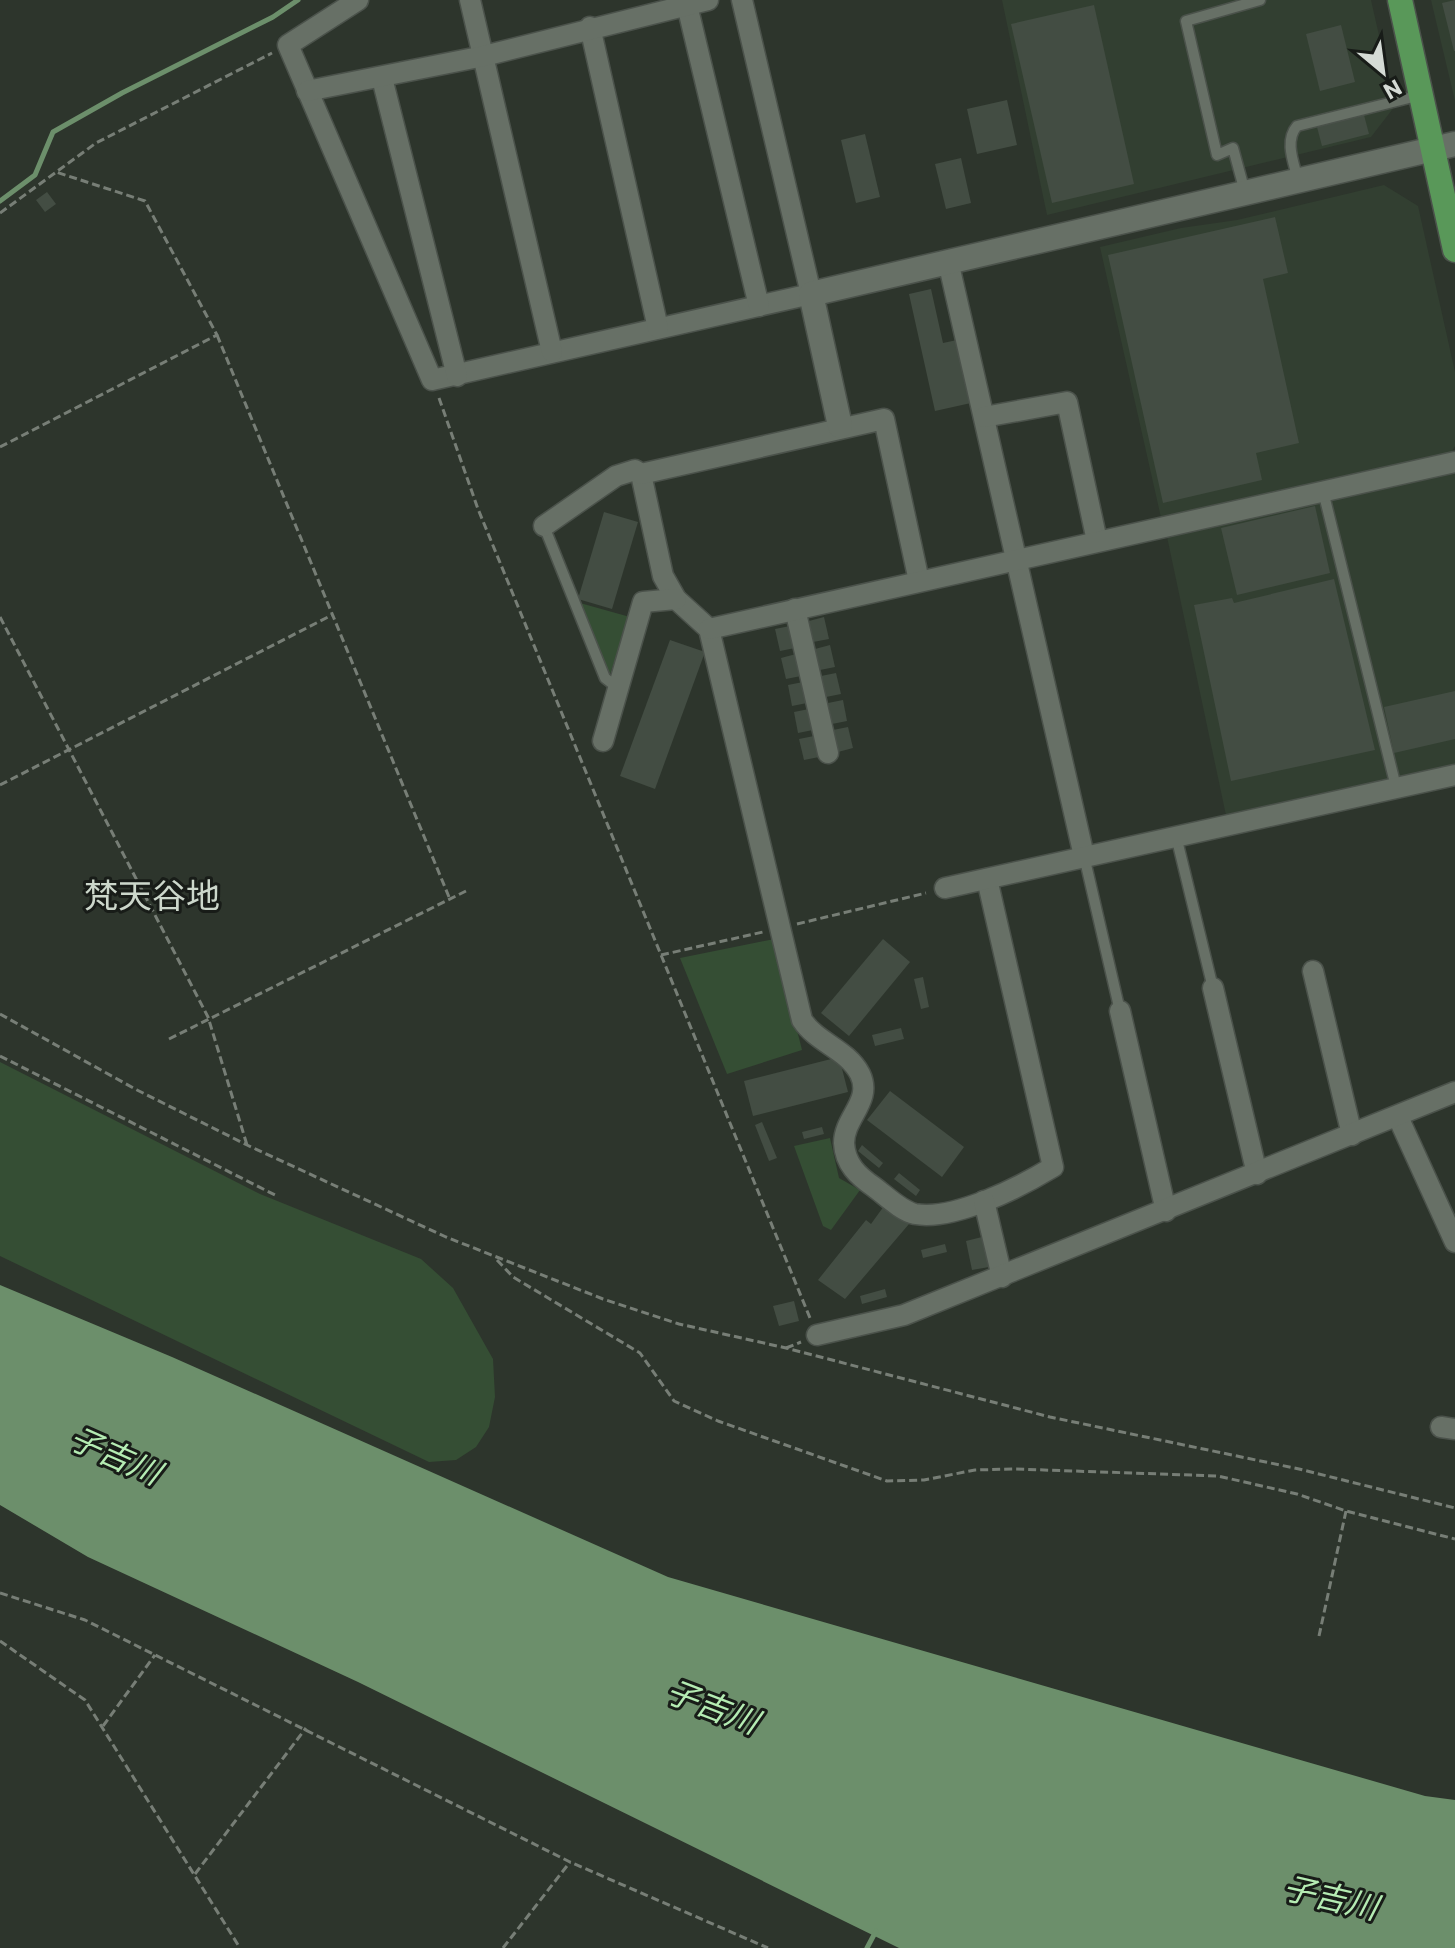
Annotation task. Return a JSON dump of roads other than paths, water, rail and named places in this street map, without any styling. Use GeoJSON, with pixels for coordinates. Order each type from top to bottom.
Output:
{"type":"FeatureCollection","features":[{"type":"Feature","properties":{"kind":"highway"},"geometry":{"type":"LineString","coordinates":[[1400,0],[1421,95],[1444,146],[1455,250]]}},
{"type":"Feature","properties":{"kind":"street"},"geometry":{"type":"LineString","coordinates":[[358,0],[288,45],[432,380],[1444,146]]}},
{"type":"Feature","properties":{"kind":"street"},"geometry":{"type":"LineString","coordinates":[[470,0],[552,352]]}},
{"type":"Feature","properties":{"kind":"street"},"geometry":{"type":"LineString","coordinates":[[307,91],[484,56],[590,27],[708,0]]}},
{"type":"Feature","properties":{"kind":"street"},"geometry":{"type":"LineString","coordinates":[[742,0],[840,426]]}},
{"type":"Feature","properties":{"kind":"street"},"geometry":{"type":"LineString","coordinates":[[687,5],[759,306]]}},
{"type":"Feature","properties":{"kind":"street"},"geometry":{"type":"LineString","coordinates":[[590,27],[658,328]]}},
{"type":"Feature","properties":{"kind":"street"},"geometry":{"type":"LineString","coordinates":[[382,78],[457,376]]}},
{"type":"Feature","properties":{"kind":"street"},"geometry":{"type":"LineString","coordinates":[[948,261],[1084,856]]}},
{"type":"Feature","properties":{"kind":"street"},"geometry":{"type":"LineString","coordinates":[[984,417],[1067,402],[1097,541]]}},
{"type":"Feature","properties":{"kind":"street"},"geometry":{"type":"LineString","coordinates":[[641,474],[840,426],[884,419],[919,581]]}},
{"type":"Feature","properties":{"kind":"street"},"geometry":{"type":"LineString","coordinates":[[709,629],[1455,462]]}},
{"type":"Feature","properties":{"kind":"street"},"geometry":{"type":"LineString","coordinates":[[544,526],[616,476],[635,470],[641,474],[663,576],[676,599],[709,629],[802,1020],[811,1034],[844,1055],[859,1072],[864,1087],[862,1099],[846,1130],[844,1144],[848,1160],[859,1176],[912,1214],[929,1214],[1006,1195],[1053,1167],[987,879]]}},
{"type":"Feature","properties":{"kind":"street"},"geometry":{"type":"LineString","coordinates":[[603,741],[643,602],[676,599]]}},
{"type":"Feature","properties":{"kind":"street"},"geometry":{"type":"LineString","coordinates":[[795,609],[828,753]]}},
{"type":"Feature","properties":{"kind":"street"},"geometry":{"type":"LineString","coordinates":[[945,888],[1455,775]]}},
{"type":"Feature","properties":{"kind":"street"},"geometry":{"type":"LineString","coordinates":[[1313,971],[1352,1135]]}},
{"type":"Feature","properties":{"kind":"street"},"geometry":{"type":"LineString","coordinates":[[1213,988],[1257,1174]]}},
{"type":"Feature","properties":{"kind":"street"},"geometry":{"type":"LineString","coordinates":[[1120,1011],[1166,1211]]}},
{"type":"Feature","properties":{"kind":"street"},"geometry":{"type":"LineString","coordinates":[[817,1335],[904,1315],[1455,1092]]}},
{"type":"Feature","properties":{"kind":"street"},"geometry":{"type":"LineString","coordinates":[[1398,1117],[1455,1242]]}},
{"type":"Feature","properties":{"kind":"street"},"geometry":{"type":"LineString","coordinates":[[984,1201],[1002,1277]]}},
{"type":"Feature","properties":{"kind":"lane"},"geometry":{"type":"LineString","coordinates":[[1245,192],[1233,148],[1217,155],[1186,21],[1260,0]]}},
{"type":"Feature","properties":{"kind":"lane"},"geometry":{"type":"LineString","coordinates":[[1298,180],[1290,147],[1292,132],[1297,126],[1421,95]]}},
{"type":"Feature","properties":{"kind":"lane"},"geometry":{"type":"LineString","coordinates":[[1323,491],[1396,787]]}},
{"type":"Feature","properties":{"kind":"lane"},"geometry":{"type":"LineString","coordinates":[[544,526],[605,678],[618,688]]}},
{"type":"Feature","properties":{"kind":"lane"},"geometry":{"type":"LineString","coordinates":[[1176,836],[1213,988]]}},
{"type":"Feature","properties":{"kind":"lane"},"geometry":{"type":"LineString","coordinates":[[1084,856],[1120,1011]]}},
{"type":"Feature","properties":{"kind":"water","name":"子吉川"},"geometry":{"type":"Polygon","coordinates":[[[0,1285],[172,1357],[668,1577],[1425,1796],[1455,1800],[1455,1948],[899,1948],[358,1682],[88,1557],[0,1505],[0,1285]]]}},
{"type":"Feature","properties":{"kind":"waterway"},"geometry":{"type":"LineString","coordinates":[[0,201],[35,175],[53,132],[122,93],[273,17],[298,0]]}},
{"type":"Feature","properties":{"kind":"waterway"},"geometry":{"type":"LineString","coordinates":[[867,1948],[876,1931]]}},
{"type":"Feature","properties":{"kind":"district","name":"梵天谷地"},"geometry":{"type":"Point","coordinates":[152,894]}}]}
